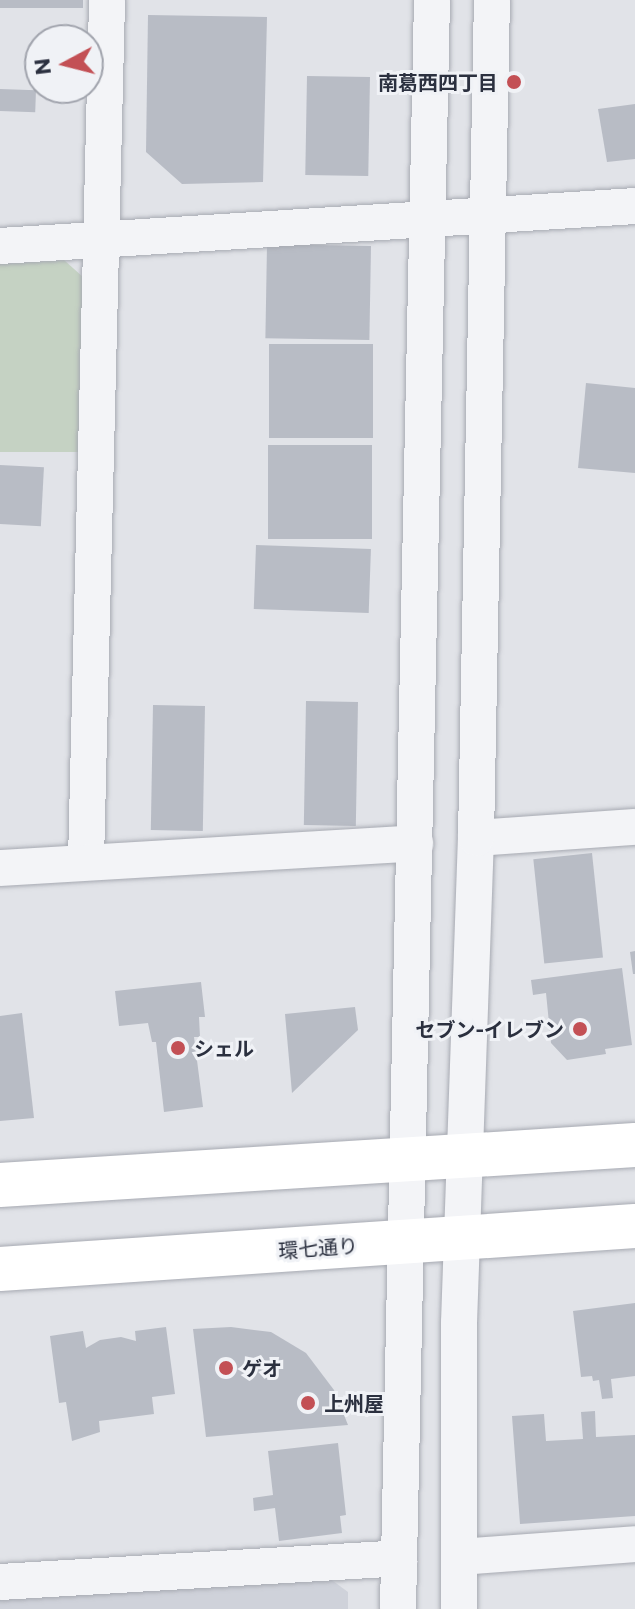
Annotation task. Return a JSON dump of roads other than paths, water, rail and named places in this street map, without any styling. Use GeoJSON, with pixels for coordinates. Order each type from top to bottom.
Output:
{"type":"FeatureCollection","features":[{"type":"Feature","properties":{"kind":"main road"},"geometry":{"type":"LineString","coordinates":[[0,1185],[635,1145]]}},
{"type":"Feature","properties":{"kind":"main road","name":"環七通り"},"geometry":{"type":"LineString","coordinates":[[0,1269],[635,1226]]}},
{"type":"Feature","properties":{"kind":"street"},"geometry":{"type":"LineString","coordinates":[[86,861],[107,0]]}},
{"type":"Feature","properties":{"kind":"street"},"geometry":{"type":"LineString","coordinates":[[398,1609],[432,0]]}},
{"type":"Feature","properties":{"kind":"street"},"geometry":{"type":"LineString","coordinates":[[459,1609],[462,1237],[476,838],[492,0]]}},
{"type":"Feature","properties":{"kind":"street"},"geometry":{"type":"LineString","coordinates":[[0,246],[635,206]]}},
{"type":"Feature","properties":{"kind":"street"},"geometry":{"type":"LineString","coordinates":[[476,838],[635,827]]}},
{"type":"Feature","properties":{"kind":"street"},"geometry":{"type":"LineString","coordinates":[[0,868],[415,843]]}},
{"type":"Feature","properties":{"kind":"street"},"geometry":{"type":"LineString","coordinates":[[460,1557],[635,1544]]}},
{"type":"Feature","properties":{"kind":"street"},"geometry":{"type":"LineString","coordinates":[[0,1582],[399,1558]]}},
{"type":"Feature","properties":{"kind":"place","name":"南葛西四丁目"},"geometry":{"type":"Point","coordinates":[514,82]}},
{"type":"Feature","properties":{"kind":"place","name":"セブン-イレブン"},"geometry":{"type":"Point","coordinates":[580,1029]}},
{"type":"Feature","properties":{"kind":"place","name":"シェル"},"geometry":{"type":"Point","coordinates":[178,1048]}},
{"type":"Feature","properties":{"kind":"place","name":"ゲオ"},"geometry":{"type":"Point","coordinates":[226,1368]}},
{"type":"Feature","properties":{"kind":"place","name":"上州屋"},"geometry":{"type":"Point","coordinates":[308,1403]}}]}
